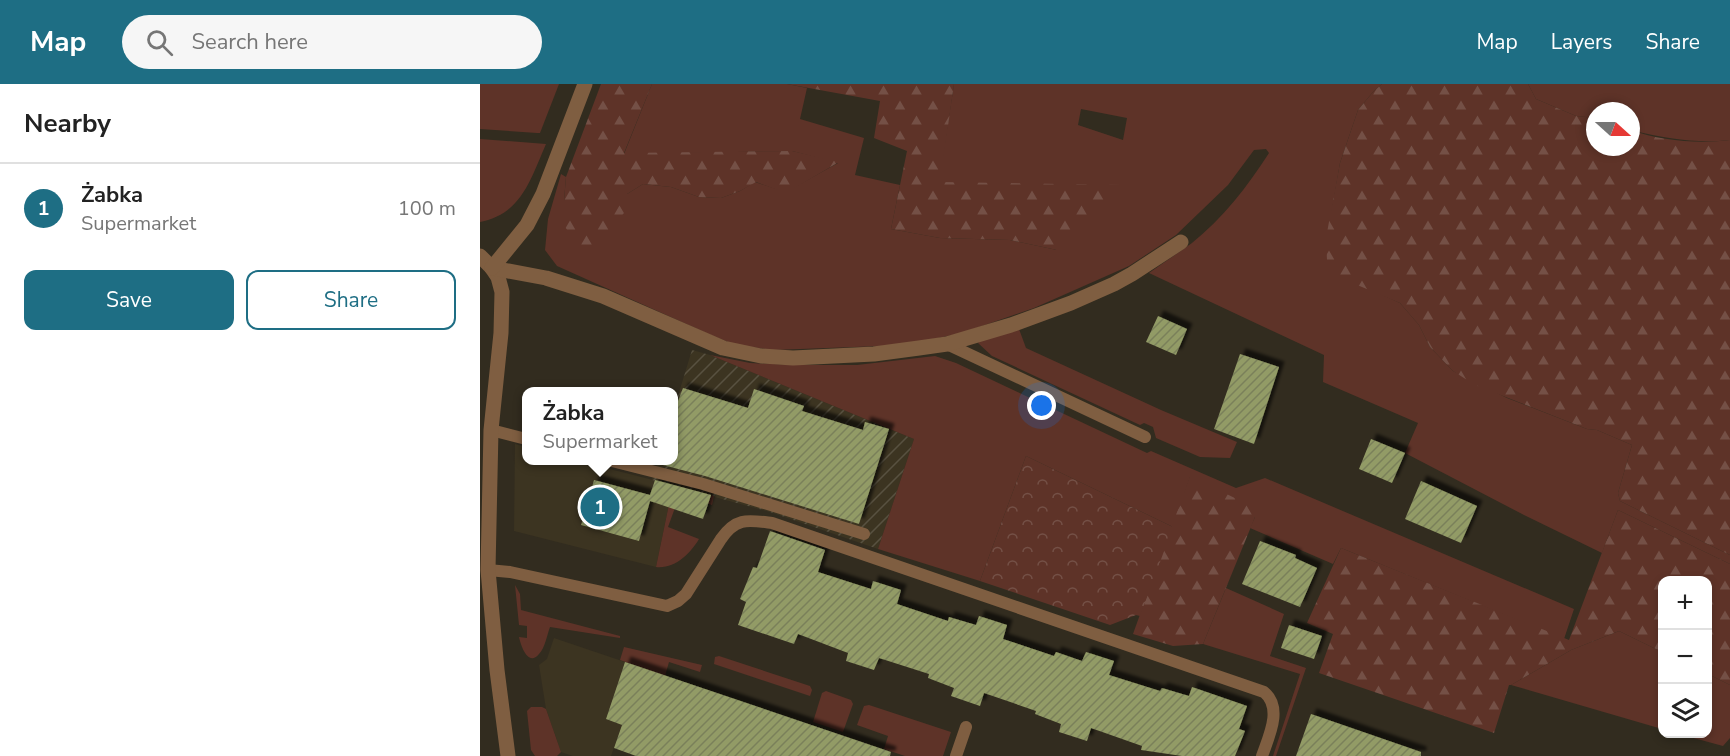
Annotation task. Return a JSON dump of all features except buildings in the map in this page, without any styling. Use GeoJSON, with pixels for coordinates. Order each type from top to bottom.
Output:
{"type":"FeatureCollection","features":[{"type":"Feature","properties":{"kind":"street"},"geometry":{"type":"LineString","coordinates":[[492,268],[527,225],[539,203],[585,84]]}},
{"type":"Feature","properties":{"kind":"street"},"geometry":{"type":"LineString","coordinates":[[492,268],[546,278],[583,290],[654,317],[723,348],[761,356],[793,358],[874,354],[946,344],[1011,325],[1089,295],[1132,274],[1181,242]]}},
{"type":"Feature","properties":{"kind":"street"},"geometry":{"type":"LineString","coordinates":[[480,256],[492,268],[500,285],[502,306],[491,430],[489,570],[497,670],[508,756]]}},
{"type":"Feature","properties":{"kind":"lane"},"geometry":{"type":"LineString","coordinates":[[946,344],[1145,437]]}},
{"type":"Feature","properties":{"kind":"lane"},"geometry":{"type":"LineString","coordinates":[[491,430],[522,438]]}},
{"type":"Feature","properties":{"kind":"lane"},"geometry":{"type":"LineString","coordinates":[[628,465],[703,484],[864,534]]}},
{"type":"Feature","properties":{"kind":"lane"},"geometry":{"type":"LineString","coordinates":[[489,570],[510,572],[667,606],[686,594],[726,531],[744,520],[772,523],[1264,692],[1271,700],[1274,710],[1271,729],[1262,756]]}},
{"type":"Feature","properties":{"kind":"lane"},"geometry":{"type":"LineString","coordinates":[[956,756],[966,728]]}},
{"type":"Feature","properties":{"kind":"shaded area"},"geometry":{"type":"Polygon","coordinates":[[[692,350],[710,355],[914,439],[878,549],[770,512],[652,480],[657,465],[678,465],[678,396],[692,350]]]}},
{"type":"Feature","properties":{"kind":"shaded area"},"geometry":{"type":"Polygon","coordinates":[[[515,444],[522,446],[522,465],[594,465],[673,485],[656,567],[514,531],[515,444]]]}},
{"type":"Feature","properties":{"kind":"shaded area"},"geometry":{"type":"Polygon","coordinates":[[[554,638],[625,662],[606,719],[622,725],[611,756],[573,756],[561,752],[546,709],[539,665],[547,659],[554,638]]]}},
{"type":"Feature","properties":{"kind":"green space"},"geometry":{"type":"Polygon","coordinates":[[[480,84],[559,84],[540,133],[537,133],[480,129],[480,84]]]}},
{"type":"Feature","properties":{"kind":"green space"},"geometry":{"type":"Polygon","coordinates":[[[601,84],[652,84],[624,153],[792,151],[839,162],[786,193],[756,182],[721,198],[699,197],[671,187],[643,184],[627,194],[627,209],[593,253],[580,247],[565,227],[564,201],[566,177],[601,84]]]}},
{"type":"Feature","properties":{"kind":"green space"},"geometry":{"type":"Polygon","coordinates":[[[652,84],[787,84],[807,88],[800,119],[864,138],[855,175],[900,185],[891,229],[940,238],[1010,240],[1057,250],[939,182],[954,84],[1382,84],[1358,110],[1340,163],[1331,215],[1374,291],[1400,303],[1419,325],[1430,347],[1453,371],[1507,398],[1632,445],[1618,493],[1620,501],[1730,555],[1730,564],[1618,510],[1602,553],[1524,515],[1405,453],[1418,423],[1323,382],[1324,355],[1149,273],[1192,243],[1224,213],[1269,153],[1266,149],[1254,150],[1228,185],[1176,235],[1129,266],[1034,308],[962,333],[924,341],[882,346],[773,350],[736,345],[557,266],[545,250],[548,219],[561,174],[566,177],[564,201],[627,194],[643,184],[671,187],[699,197],[721,198],[755,182],[786,192],[838,163],[792,151],[624,154],[652,84]],[[1081,109],[1078,125],[1123,140],[1127,118],[1081,109]]]}},
{"type":"Feature","properties":{"kind":"green space"},"geometry":{"type":"Polygon","coordinates":[[[787,84],[954,84],[940,182],[1123,185],[1057,250],[1010,240],[940,238],[891,229],[907,151],[874,138],[880,101],[787,84]]]}},
{"type":"Feature","properties":{"kind":"green space"},"geometry":{"type":"Polygon","coordinates":[[[1382,84],[1528,84],[1536,99],[1576,116],[1586,117],[1586,156],[1640,156],[1640,133],[1680,141],[1730,140],[1730,555],[1620,501],[1618,493],[1632,445],[1475,385],[1453,371],[1430,347],[1419,325],[1400,303],[1343,279],[1327,260],[1326,238],[1340,163],[1358,110],[1382,84]]]}},
{"type":"Feature","properties":{"kind":"green space"},"geometry":{"type":"Polygon","coordinates":[[[1528,84],[1730,84],[1730,140],[1694,141],[1640,132],[1640,102],[1586,102],[1586,117],[1576,116],[1536,99],[1528,84]]]}},
{"type":"Feature","properties":{"kind":"green space"},"geometry":{"type":"Polygon","coordinates":[[[480,139],[546,144],[530,182],[515,203],[494,218],[480,222],[480,139]]]}},
{"type":"Feature","properties":{"kind":"green space"},"geometry":{"type":"Polygon","coordinates":[[[1019,329],[1026,348],[1237,442],[1230,458],[1200,457],[1156,438],[1153,427],[1144,423],[1140,425],[992,356],[978,343],[1019,329]]]}},
{"type":"Feature","properties":{"kind":"green space"},"geometry":{"type":"Polygon","coordinates":[[[710,355],[750,363],[794,365],[857,365],[935,356],[956,363],[1147,453],[1151,451],[1236,488],[1265,478],[1574,609],[1564,639],[1341,548],[1333,564],[1250,528],[1255,517],[1190,477],[1173,527],[1026,456],[980,581],[878,549],[914,439],[710,355]]]}},
{"type":"Feature","properties":{"kind":"green space"},"geometry":{"type":"Polygon","coordinates":[[[1026,456],[1173,527],[1140,616],[1136,615],[1110,625],[980,581],[1026,456]]]}},
{"type":"Feature","properties":{"kind":"green space"},"geometry":{"type":"Polygon","coordinates":[[[1190,476],[1253,507],[1255,517],[1203,644],[1173,646],[1133,634],[1190,476]]]}},
{"type":"Feature","properties":{"kind":"green space"},"geometry":{"type":"Polygon","coordinates":[[[673,485],[714,496],[712,505],[680,494],[668,527],[699,539],[691,550],[676,563],[656,567],[673,485]]]}},
{"type":"Feature","properties":{"kind":"green space"},"geometry":{"type":"Polygon","coordinates":[[[1618,510],[1730,564],[1730,685],[1712,676],[1712,576],[1658,576],[1658,650],[1619,631],[1571,650],[1509,685],[1494,733],[1319,673],[1333,634],[1307,623],[1341,548],[1569,640],[1618,510]]]}},
{"type":"Feature","properties":{"kind":"green space"},"geometry":{"type":"Polygon","coordinates":[[[515,585],[520,594],[521,610],[620,636],[620,638],[550,627],[541,651],[535,657],[528,657],[519,637],[527,638],[527,626],[519,625],[515,585]]]}},
{"type":"Feature","properties":{"kind":"green space"},"geometry":{"type":"Polygon","coordinates":[[[1226,588],[1284,614],[1270,656],[1306,668],[1276,756],[1273,756],[1300,674],[1203,644],[1226,588]]]}},
{"type":"Feature","properties":{"kind":"green space"},"geometry":{"type":"Polygon","coordinates":[[[1619,631],[1658,650],[1658,728],[1511,685],[1571,650],[1619,631]]]}},
{"type":"Feature","properties":{"kind":"green space"},"geometry":{"type":"Polygon","coordinates":[[[624,647],[702,665],[700,672],[669,662],[665,676],[620,660],[624,647]]]}},
{"type":"Feature","properties":{"kind":"green space"},"geometry":{"type":"Polygon","coordinates":[[[719,656],[810,686],[812,690],[810,696],[714,664],[715,657],[719,656]]]}},
{"type":"Feature","properties":{"kind":"green space"},"geometry":{"type":"Polygon","coordinates":[[[1712,676],[1730,685],[1730,738],[1723,746],[1694,738],[1712,738],[1712,676]]]}},
{"type":"Feature","properties":{"kind":"green space"},"geometry":{"type":"Polygon","coordinates":[[[826,691],[851,700],[853,704],[843,732],[813,722],[822,693],[826,691]]]}},
{"type":"Feature","properties":{"kind":"green space"},"geometry":{"type":"Polygon","coordinates":[[[869,705],[951,732],[943,756],[905,756],[884,749],[888,736],[857,725],[864,706],[869,705]]]}},
{"type":"Feature","properties":{"kind":"green space"},"geometry":{"type":"Polygon","coordinates":[[[531,707],[546,709],[561,752],[557,756],[535,756],[531,750],[527,711],[531,707]]]}},
{"type":"Feature","properties":{"kind":"place","name":"Żabka"},"geometry":{"type":"Point","coordinates":[600,507]}}]}
